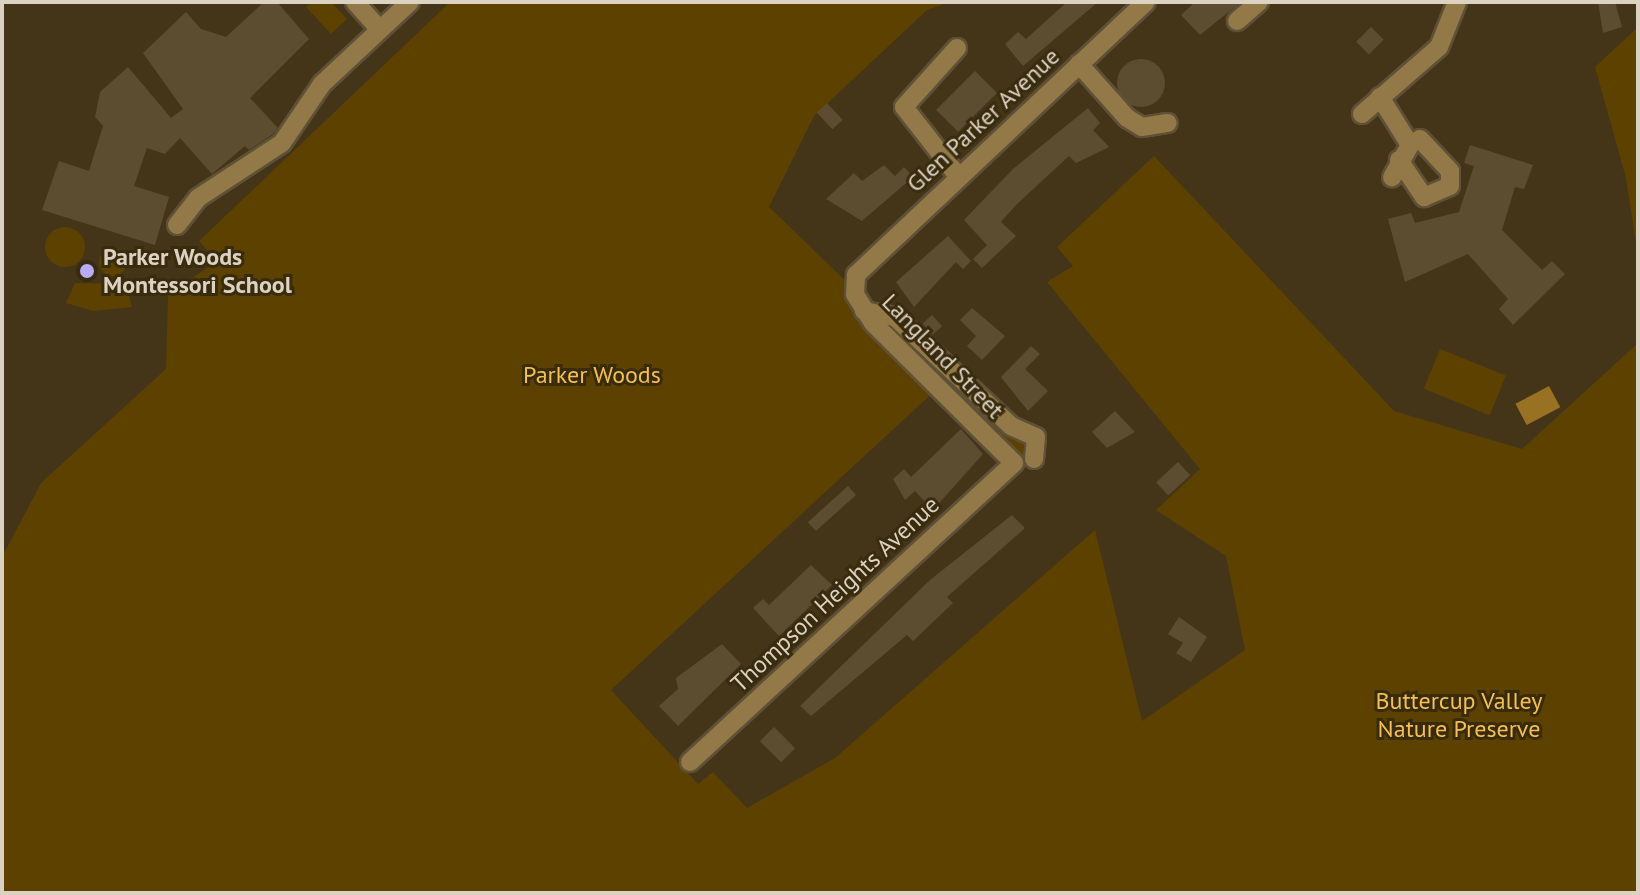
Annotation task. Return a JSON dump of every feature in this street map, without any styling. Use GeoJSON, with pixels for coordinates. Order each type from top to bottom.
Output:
{"type":"FeatureCollection","features":[{"type":"Feature","properties":{"kind":"street"},"geometry":{"type":"LineString","coordinates":[[355,2],[379,29]]}},
{"type":"Feature","properties":{"kind":"street","name":"Glen Parker Avenue"},"geometry":{"type":"LineString","coordinates":[[856,275],[1146,2]]}},
{"type":"Feature","properties":{"kind":"street"},"geometry":{"type":"LineString","coordinates":[[1237,21],[1259,2]]}},
{"type":"Feature","properties":{"kind":"street"},"geometry":{"type":"LineString","coordinates":[[1362,114],[1439,47],[1457,2]]}},
{"type":"Feature","properties":{"kind":"street"},"geometry":{"type":"LineString","coordinates":[[177,225],[198,198],[282,143],[322,84],[404,4]]}},
{"type":"Feature","properties":{"kind":"street"},"geometry":{"type":"LineString","coordinates":[[957,48],[904,107],[958,176]]}},
{"type":"Feature","properties":{"kind":"street"},"geometry":{"type":"LineString","coordinates":[[1079,64],[1127,118],[1142,127],[1168,123]]}},
{"type":"Feature","properties":{"kind":"street"},"geometry":{"type":"LineString","coordinates":[[1380,97],[1405,155],[1439,134]]}},
{"type":"Feature","properties":{"kind":"street","name":"Langland Street"},"geometry":{"type":"LineString","coordinates":[[856,275],[864,311],[1014,463]]}},
{"type":"Feature","properties":{"kind":"street"},"geometry":{"type":"LineString","coordinates":[[864,311],[906,326],[1011,426],[1036,437],[1034,459]]}},
{"type":"Feature","properties":{"kind":"street","name":"Thompson Heights Avenue"},"geometry":{"type":"LineString","coordinates":[[690,762],[1014,463]]}},
{"type":"Feature","properties":{"kind":"green space"},"geometry":{"type":"Polygon","coordinates":[[[312,2],[331,2],[347,19],[331,34],[306,7],[312,2]]]}},
{"type":"Feature","properties":{"kind":"green space"},"geometry":{"type":"Polygon","coordinates":[[[450,2],[949,2],[927,10],[814,116],[769,207],[878,312],[1029,432],[1034,459],[1014,463],[938,388],[611,690],[698,784],[713,772],[747,808],[835,758],[1095,530],[1142,721],[1245,650],[1226,556],[1156,510],[1200,469],[1047,282],[1073,266],[1057,247],[1154,156],[1394,411],[1522,449],[1638,343],[1638,893],[2,893],[2,557],[41,483],[166,369],[168,295],[217,261],[199,241],[450,2]]]}},
{"type":"Feature","properties":{"kind":"green space"},"geometry":{"type":"Polygon","coordinates":[[[1638,27],[1638,257],[1626,178],[1595,67],[1638,27]]]}},
{"type":"Feature","properties":{"kind":"green space"},"geometry":{"type":"Polygon","coordinates":[[[65,227],[79,233],[85,247],[79,261],[65,267],[51,261],[45,247],[51,233],[65,227]]]}},
{"type":"Feature","properties":{"kind":"green space"},"geometry":{"type":"Polygon","coordinates":[[[113,248],[123,252],[127,262],[123,272],[113,276],[103,272],[99,262],[103,252],[113,248]]]}},
{"type":"Feature","properties":{"kind":"green space"},"geometry":{"type":"Polygon","coordinates":[[[75,283],[126,284],[132,307],[93,311],[66,303],[75,283]]]}},
{"type":"Feature","properties":{"kind":"green space"},"geometry":{"type":"Polygon","coordinates":[[[1440,349],[1506,376],[1490,415],[1424,389],[1440,349]]]}},
{"type":"Feature","properties":{"kind":"shaded area"},"geometry":{"type":"Polygon","coordinates":[[[1549,386],[1560,407],[1527,425],[1515,404],[1549,386]]]}},
{"type":"Feature","properties":{"kind":"building"},"geometry":{"type":"Polygon","coordinates":[[[264,2],[277,2],[309,39],[250,98],[278,128],[249,150],[245,146],[212,174],[180,138],[165,154],[147,148],[134,186],[169,197],[155,245],[42,210],[59,161],[89,171],[103,126],[95,117],[100,92],[128,67],[171,118],[183,109],[143,53],[186,12],[201,29],[226,37],[264,2]]]}},
{"type":"Feature","properties":{"kind":"building"},"geometry":{"type":"Polygon","coordinates":[[[1067,2],[1098,2],[1023,66],[1005,44],[1018,32],[1026,39],[1067,2]]]}},
{"type":"Feature","properties":{"kind":"building"},"geometry":{"type":"Polygon","coordinates":[[[1195,2],[1241,2],[1200,35],[1181,15],[1195,2]]]}},
{"type":"Feature","properties":{"kind":"building"},"geometry":{"type":"Polygon","coordinates":[[[1598,2],[1615,2],[1622,27],[1603,33],[1598,2]]]}},
{"type":"Feature","properties":{"kind":"building"},"geometry":{"type":"Polygon","coordinates":[[[1371,27],[1384,40],[1369,55],[1356,42],[1371,27]]]}},
{"type":"Feature","properties":{"kind":"building"},"geometry":{"type":"Polygon","coordinates":[[[1141,59],[1158,66],[1165,83],[1158,100],[1141,107],[1124,100],[1117,83],[1124,66],[1141,59]]]}},
{"type":"Feature","properties":{"kind":"building"},"geometry":{"type":"Polygon","coordinates":[[[975,71],[997,93],[958,132],[936,110],[975,71]]]}},
{"type":"Feature","properties":{"kind":"building"},"geometry":{"type":"Polygon","coordinates":[[[827,103],[843,120],[832,129],[817,113],[827,103]]]}},
{"type":"Feature","properties":{"kind":"building"},"geometry":{"type":"Polygon","coordinates":[[[1088,108],[1100,123],[1093,130],[1109,147],[1076,163],[1069,156],[1016,205],[1001,222],[1016,236],[982,268],[973,259],[987,245],[964,220],[1013,169],[1088,108]]]}},
{"type":"Feature","properties":{"kind":"building"},"geometry":{"type":"Polygon","coordinates":[[[1470,145],[1533,165],[1524,189],[1515,187],[1502,230],[1542,270],[1552,261],[1565,274],[1513,325],[1499,309],[1508,299],[1468,254],[1405,282],[1388,219],[1411,213],[1415,223],[1459,212],[1474,166],[1464,163],[1470,145]]]}},
{"type":"Feature","properties":{"kind":"building"},"geometry":{"type":"Polygon","coordinates":[[[884,165],[895,176],[904,167],[913,177],[862,221],[826,199],[854,173],[862,181],[884,165]]]}},
{"type":"Feature","properties":{"kind":"building"},"geometry":{"type":"Polygon","coordinates":[[[948,236],[971,261],[963,269],[956,262],[914,307],[896,282],[948,236]]]}},
{"type":"Feature","properties":{"kind":"building"},"geometry":{"type":"Polygon","coordinates":[[[972,308],[1005,336],[982,360],[967,346],[976,336],[960,320],[972,308]]]}},
{"type":"Feature","properties":{"kind":"building"},"geometry":{"type":"Polygon","coordinates":[[[932,315],[942,326],[932,335],[922,324],[932,315]]]}},
{"type":"Feature","properties":{"kind":"building"},"geometry":{"type":"Polygon","coordinates":[[[1031,346],[1040,354],[1025,369],[1048,391],[1028,411],[1001,377],[1031,346]]]}},
{"type":"Feature","properties":{"kind":"building"},"geometry":{"type":"Polygon","coordinates":[[[1115,411],[1135,432],[1107,448],[1092,432],[1115,411]]]}},
{"type":"Feature","properties":{"kind":"building"},"geometry":{"type":"Polygon","coordinates":[[[961,429],[983,454],[933,510],[915,491],[905,500],[893,479],[904,469],[911,477],[961,429]]]}},
{"type":"Feature","properties":{"kind":"building"},"geometry":{"type":"Polygon","coordinates":[[[1178,462],[1190,475],[1168,496],[1156,482],[1178,462]]]}},
{"type":"Feature","properties":{"kind":"building"},"geometry":{"type":"Polygon","coordinates":[[[848,486],[856,495],[816,531],[808,522],[848,486]]]}},
{"type":"Feature","properties":{"kind":"building"},"geometry":{"type":"Polygon","coordinates":[[[1012,515],[1025,528],[947,597],[953,603],[913,641],[907,635],[811,716],[800,706],[930,580],[1012,515]]]}},
{"type":"Feature","properties":{"kind":"building"},"geometry":{"type":"Polygon","coordinates":[[[811,565],[832,585],[779,636],[753,608],[763,599],[769,605],[811,565]]]}},
{"type":"Feature","properties":{"kind":"building"},"geometry":{"type":"Polygon","coordinates":[[[1179,617],[1207,637],[1191,662],[1176,653],[1183,643],[1168,634],[1179,617]]]}},
{"type":"Feature","properties":{"kind":"building"},"geometry":{"type":"Polygon","coordinates":[[[722,644],[741,664],[678,726],[659,706],[678,689],[676,678],[722,644]]]}},
{"type":"Feature","properties":{"kind":"building"},"geometry":{"type":"Polygon","coordinates":[[[774,727],[795,748],[781,762],[760,741],[774,727]]]}},
{"type":"Feature","properties":{"kind":"place","name":"Parker Woods Montessori School"},"geometry":{"type":"Point","coordinates":[87,271]}},
{"type":"Feature","properties":{"kind":"park label","name":"Parker Woods"},"geometry":{"type":"Point","coordinates":[592,375]}},
{"type":"Feature","properties":{"kind":"park label","name":"Buttercup Valley Nature Preserve"},"geometry":{"type":"Point","coordinates":[1459,715]}}]}
